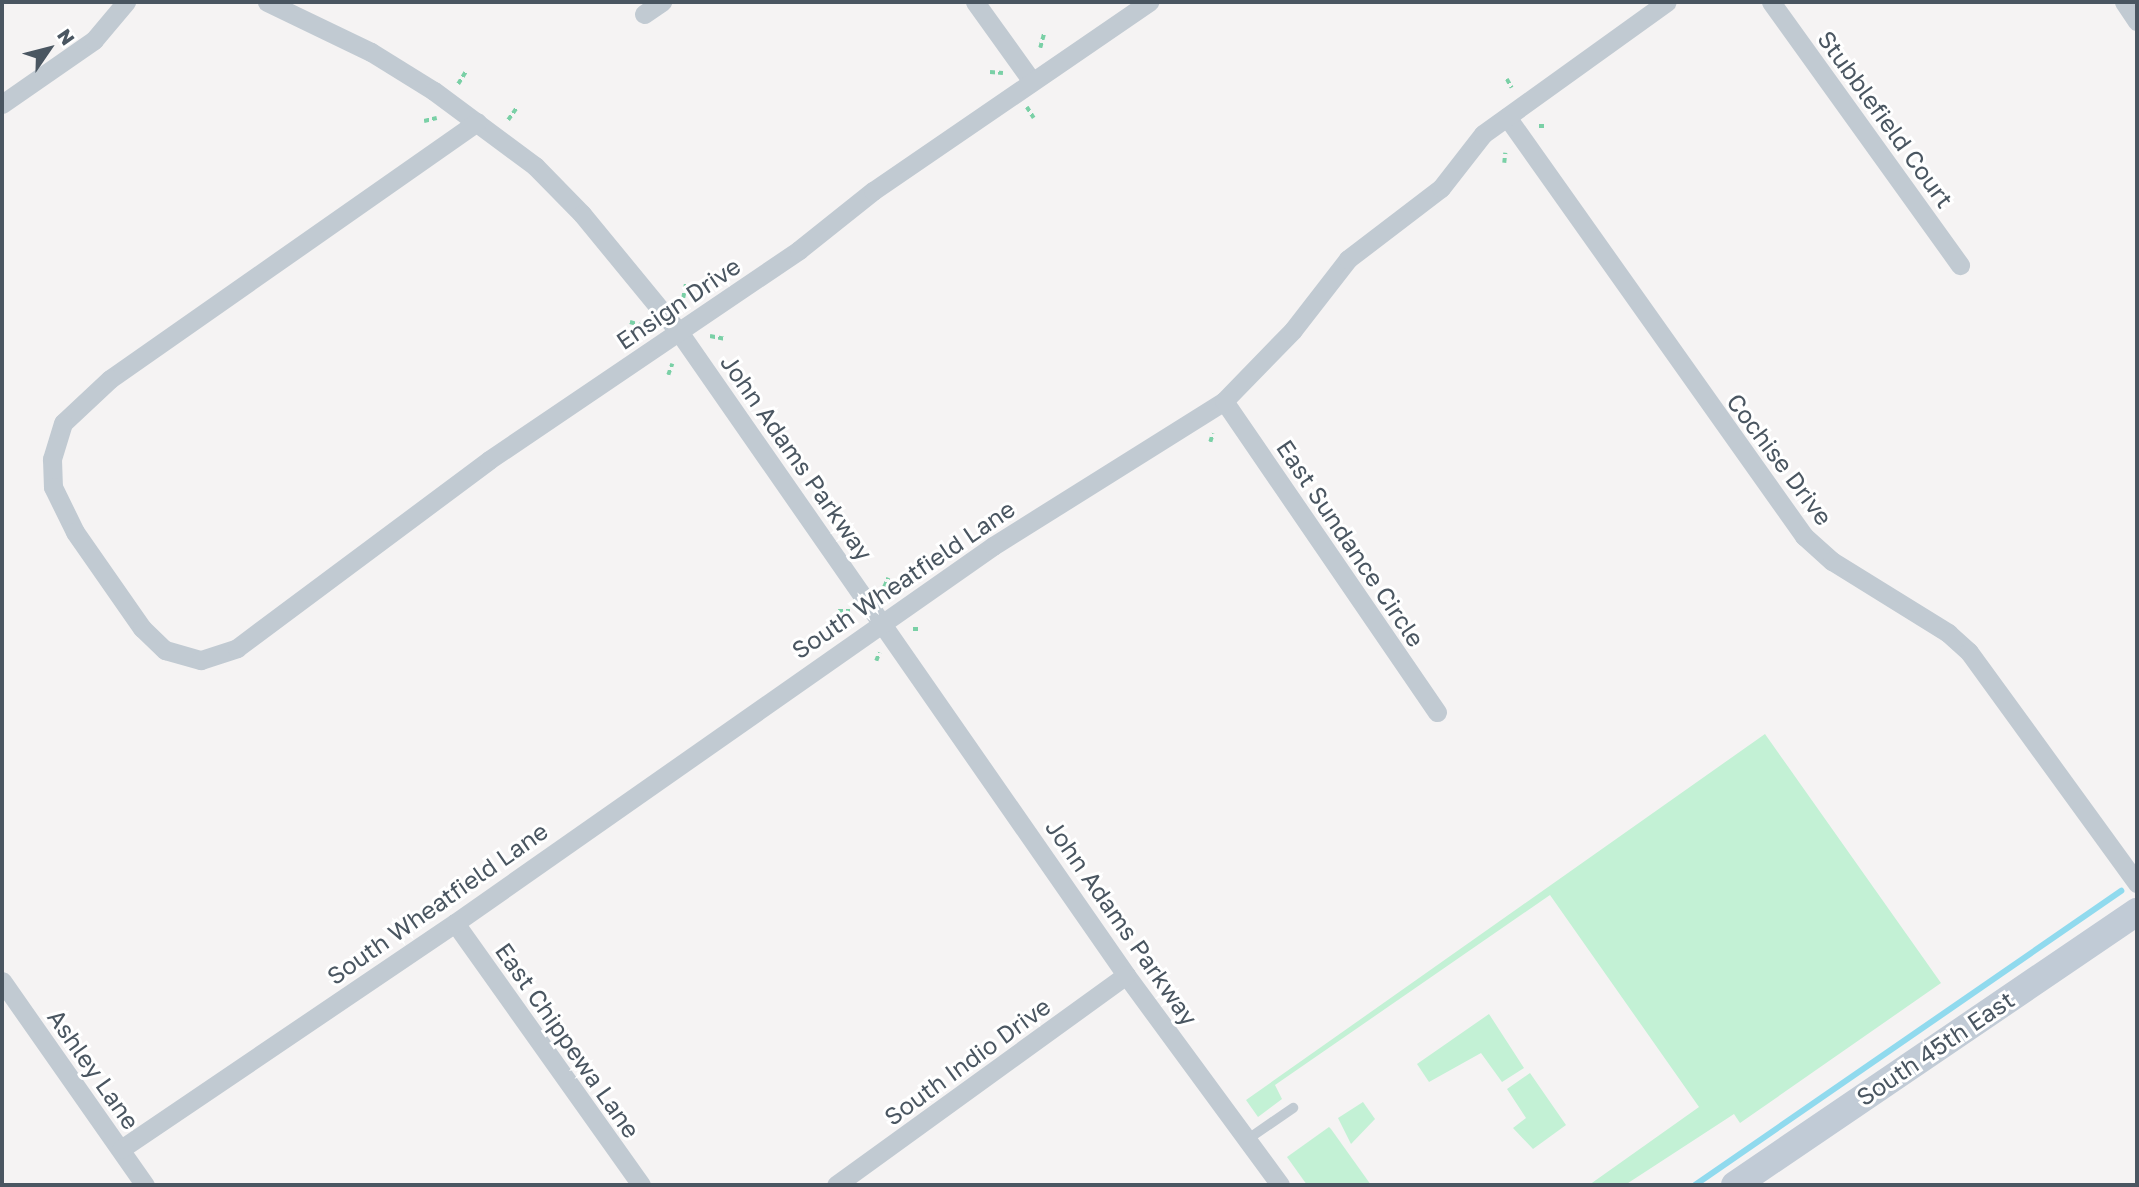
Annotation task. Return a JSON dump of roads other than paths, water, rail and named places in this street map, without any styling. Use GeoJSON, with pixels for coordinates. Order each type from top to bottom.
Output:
{"type":"FeatureCollection","features":[{"type":"Feature","properties":{"kind":"main road","name":"South 45th East"},"geometry":{"type":"LineString","coordinates":[[1735,1185],[2137,912]]}},
{"type":"Feature","properties":{"kind":"street"},"geometry":{"type":"LineString","coordinates":[[2,104],[94,40],[126,2]]}},
{"type":"Feature","properties":{"kind":"street","name":"John Adams Parkway"},"geometry":{"type":"LineString","coordinates":[[267,2],[371,52],[477,122],[535,166],[572,204],[679,332],[1126,975],[1280,1185]]}},
{"type":"Feature","properties":{"kind":"street"},"geometry":{"type":"LineString","coordinates":[[644,15],[662,2]]}},
{"type":"Feature","properties":{"kind":"street"},"geometry":{"type":"LineString","coordinates":[[975,2],[1031,80]]}},
{"type":"Feature","properties":{"kind":"street","name":"Ensign Drive"},"geometry":{"type":"LineString","coordinates":[[477,122],[110,379],[63,423],[52,459],[53,487],[75,532],[142,628],[165,650],[201,660],[237,648],[489,460],[679,332],[1031,80],[1149,2]]}},
{"type":"Feature","properties":{"kind":"street","name":"South Wheatfield Lane"},"geometry":{"type":"LineString","coordinates":[[121,1149],[455,923],[993,546],[1224,401],[1293,330],[1348,259],[1441,188],[1483,134],[1667,2]]}},
{"type":"Feature","properties":{"kind":"street","name":"Stubblefield Court"},"geometry":{"type":"LineString","coordinates":[[1771,2],[1960,265]]}},
{"type":"Feature","properties":{"kind":"street"},"geometry":{"type":"LineString","coordinates":[[2123,2],[2137,21]]}},
{"type":"Feature","properties":{"kind":"street","name":"Cochise Drive"},"geometry":{"type":"LineString","coordinates":[[1507,117],[1804,536],[1832,561],[1948,633],[1969,652],[2137,883]]}},
{"type":"Feature","properties":{"kind":"street","name":"East Sundance Circle"},"geometry":{"type":"LineString","coordinates":[[1224,401],[1437,712]]}},
{"type":"Feature","properties":{"kind":"street","name":"East Chippewa Lane"},"geometry":{"type":"LineString","coordinates":[[455,923],[641,1185]]}},
{"type":"Feature","properties":{"kind":"street","name":"South Indio Drive"},"geometry":{"type":"LineString","coordinates":[[836,1185],[1126,975]]}},
{"type":"Feature","properties":{"kind":"street","name":"Ashley Lane"},"geometry":{"type":"LineString","coordinates":[[2,981],[145,1185]]}},
{"type":"Feature","properties":{"kind":"lane"},"geometry":{"type":"LineString","coordinates":[[1248,1139],[1293,1108]]}},
{"type":"Feature","properties":{"kind":"waterway"},"geometry":{"type":"LineString","coordinates":[[1695,1185],[2121,891]]}}]}
